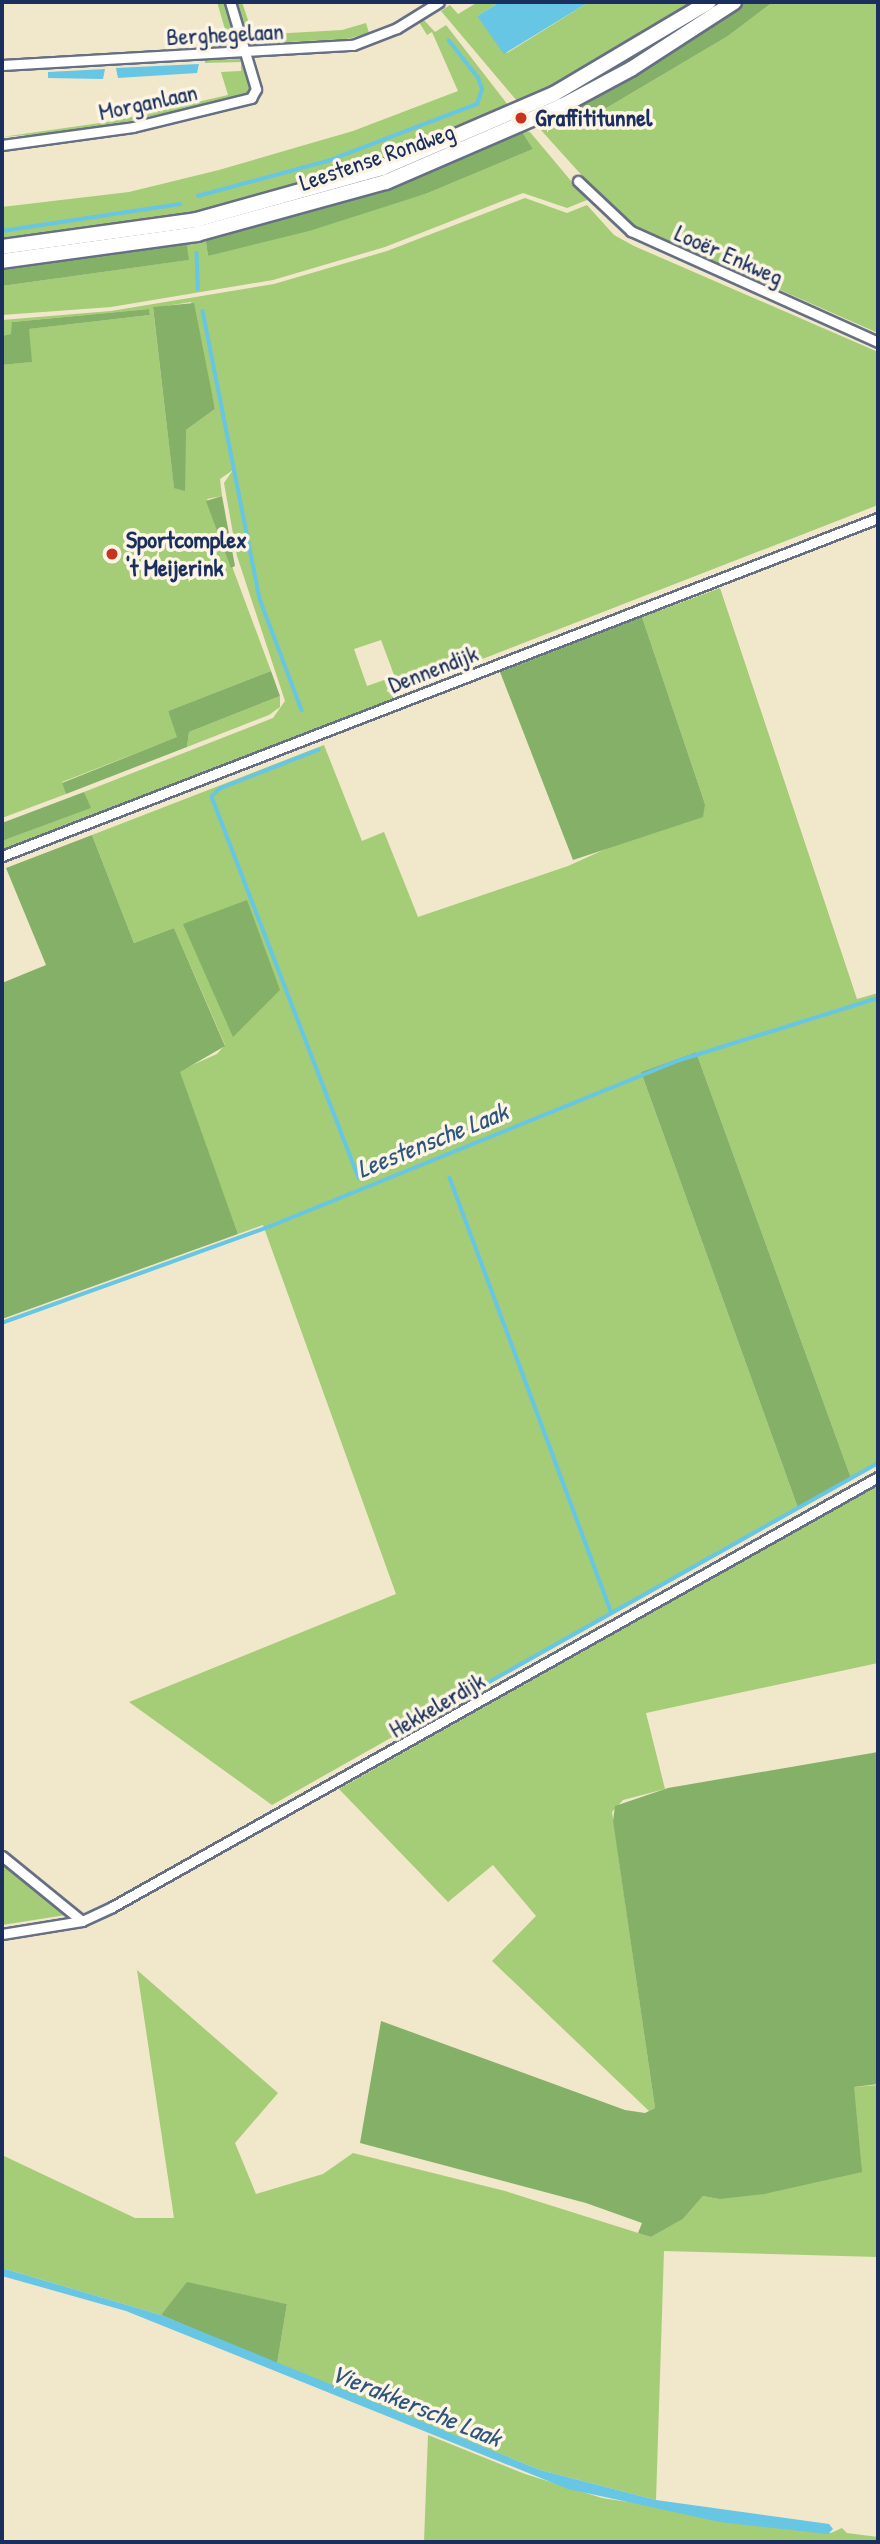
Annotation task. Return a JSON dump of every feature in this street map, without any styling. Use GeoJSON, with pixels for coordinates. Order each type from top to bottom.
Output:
{"type":"FeatureCollection","features":[{"type":"Feature","properties":{"kind":"main road","name":"Leestense Rondweg"},"geometry":{"type":"LineString","coordinates":[[535,112],[709,2]]}},
{"type":"Feature","properties":{"kind":"main road","name":"Leestense Rondweg"},"geometry":{"type":"LineString","coordinates":[[2,261],[138,245],[258,220],[386,182],[631,68],[734,2]]}},
{"type":"Feature","properties":{"kind":"main road","name":"Leestense Rondweg"},"geometry":{"type":"LineString","coordinates":[[2,247],[136,230],[256,206],[382,169],[514,122]]}},
{"type":"Feature","properties":{"kind":"street","name":"Morganlaan"},"geometry":{"type":"LineString","coordinates":[[2,145],[133,127],[251,98],[256,89],[230,2]]}},
{"type":"Feature","properties":{"kind":"street","name":"Berghegelaan"},"geometry":{"type":"LineString","coordinates":[[2,65],[353,45],[397,27],[439,2]]}},
{"type":"Feature","properties":{"kind":"street","name":"Looër Enkweg"},"geometry":{"type":"LineString","coordinates":[[578,181],[603,209],[631,231],[878,342]]}},
{"type":"Feature","properties":{"kind":"street","name":"Dennendijk"},"geometry":{"type":"LineString","coordinates":[[2,856],[878,517]]}},
{"type":"Feature","properties":{"kind":"street","name":"Hekkelerdijk"},"geometry":{"type":"LineString","coordinates":[[2,1934],[82,1921],[332,1787],[878,1476]]}},
{"type":"Feature","properties":{"kind":"street"},"geometry":{"type":"LineString","coordinates":[[2,1856],[82,1921]]}},
{"type":"Feature","properties":{"kind":"green space"},"geometry":{"type":"Polygon","coordinates":[[[217,2],[226,2],[238,44],[200,49],[199,38],[227,36],[217,2]]]}},
{"type":"Feature","properties":{"kind":"green space"},"geometry":{"type":"Polygon","coordinates":[[[234,2],[242,2],[253,35],[342,30],[366,23],[369,33],[347,39],[247,44],[234,2]]]}},
{"type":"Feature","properties":{"kind":"green space"},"geometry":{"type":"Polygon","coordinates":[[[478,2],[500,2],[477,16],[507,53],[589,2],[703,2],[527,104],[517,101],[441,11],[450,5],[458,14],[478,2]]]}},
{"type":"Feature","properties":{"kind":"green space"},"geometry":{"type":"Polygon","coordinates":[[[739,2],[773,2],[728,36],[571,129],[559,112],[739,2]]]}},
{"type":"Feature","properties":{"kind":"green space"},"geometry":{"type":"Polygon","coordinates":[[[773,2],[878,2],[878,333],[623,221],[540,129],[541,121],[559,112],[571,129],[728,36],[773,2]]]}},
{"type":"Feature","properties":{"kind":"green space"},"geometry":{"type":"Polygon","coordinates":[[[423,19],[435,32],[446,25],[508,105],[507,113],[426,148],[176,220],[2,243],[2,207],[129,192],[219,170],[353,131],[458,91],[432,32],[427,35],[419,22],[423,19]]]}},
{"type":"Feature","properties":{"kind":"green space"},"geometry":{"type":"Polygon","coordinates":[[[242,59],[252,88],[249,94],[90,130],[2,137],[114,121],[228,95],[221,72],[241,71],[241,62],[205,63],[205,60],[242,59]]]}},
{"type":"Feature","properties":{"kind":"green space"},"geometry":{"type":"Polygon","coordinates":[[[521,130],[530,132],[587,200],[567,208],[523,193],[385,247],[273,280],[111,307],[2,315],[2,286],[188,260],[186,240],[205,236],[208,256],[428,193],[533,149],[521,130]]]}},
{"type":"Feature","properties":{"kind":"green space"},"geometry":{"type":"Polygon","coordinates":[[[521,130],[533,149],[428,193],[309,231],[208,256],[205,236],[521,130]]]}},
{"type":"Feature","properties":{"kind":"green space"},"geometry":{"type":"Polygon","coordinates":[[[525,198],[567,213],[587,205],[614,235],[634,246],[878,352],[878,505],[400,691],[381,640],[354,649],[367,686],[387,679],[394,700],[2,852],[2,841],[90,808],[84,792],[273,718],[285,701],[237,556],[224,483],[233,470],[220,479],[222,496],[207,499],[271,671],[168,711],[178,737],[62,782],[66,794],[2,818],[2,365],[31,362],[28,329],[150,315],[149,309],[12,322],[12,334],[2,336],[2,320],[111,311],[274,284],[387,251],[525,198]],[[191,302],[153,308],[174,487],[186,430],[215,409],[191,302]]]}},
{"type":"Feature","properties":{"kind":"green space"},"geometry":{"type":"Polygon","coordinates":[[[186,240],[189,260],[2,286],[2,265],[186,240]]]}},
{"type":"Feature","properties":{"kind":"green space"},"geometry":{"type":"Polygon","coordinates":[[[194,303],[215,409],[186,430],[185,491],[174,488],[153,307],[194,303]]]}},
{"type":"Feature","properties":{"kind":"green space"},"geometry":{"type":"Polygon","coordinates":[[[149,309],[150,315],[29,329],[32,362],[2,365],[2,336],[11,334],[12,322],[149,309]]]}},
{"type":"Feature","properties":{"kind":"green space"},"geometry":{"type":"Polygon","coordinates":[[[222,496],[235,566],[231,568],[206,501],[222,496]]]}},
{"type":"Feature","properties":{"kind":"green space"},"geometry":{"type":"Polygon","coordinates":[[[720,588],[857,999],[878,993],[878,1463],[851,1478],[696,1052],[641,1072],[798,1508],[272,1805],[129,1702],[396,1594],[263,1225],[238,1234],[182,1082],[179,1071],[217,1054],[225,1045],[174,928],[134,943],[92,835],[324,745],[362,841],[384,832],[418,917],[568,866],[705,804],[642,617],[720,588]]]}},
{"type":"Feature","properties":{"kind":"green space"},"geometry":{"type":"Polygon","coordinates":[[[642,617],[705,804],[703,817],[573,860],[500,672],[642,617]]]}},
{"type":"Feature","properties":{"kind":"green space"},"geometry":{"type":"Polygon","coordinates":[[[271,671],[280,696],[189,732],[187,747],[66,794],[62,783],[177,737],[168,711],[271,671]]]}},
{"type":"Feature","properties":{"kind":"green space"},"geometry":{"type":"Polygon","coordinates":[[[280,696],[280,707],[269,715],[187,747],[189,732],[280,696]]]}},
{"type":"Feature","properties":{"kind":"green space"},"geometry":{"type":"Polygon","coordinates":[[[84,792],[91,808],[2,841],[2,823],[84,792]]]}},
{"type":"Feature","properties":{"kind":"green space"},"geometry":{"type":"Polygon","coordinates":[[[92,835],[134,943],[174,928],[225,1046],[180,1072],[238,1234],[2,1319],[2,983],[46,965],[6,868],[92,835]]]}},
{"type":"Feature","properties":{"kind":"green space"},"geometry":{"type":"Polygon","coordinates":[[[247,900],[280,990],[233,1037],[183,924],[247,900]]]}},
{"type":"Feature","properties":{"kind":"green space"},"geometry":{"type":"Polygon","coordinates":[[[696,1052],[851,1478],[798,1508],[641,1072],[696,1052]]]}},
{"type":"Feature","properties":{"kind":"green space"},"geometry":{"type":"Polygon","coordinates":[[[878,1485],[878,1663],[646,1713],[665,1789],[623,1800],[612,1812],[655,2108],[649,2111],[492,1961],[536,1916],[493,1865],[448,1902],[339,1789],[878,1485]]]}},
{"type":"Feature","properties":{"kind":"green space"},"geometry":{"type":"Polygon","coordinates":[[[878,1752],[878,2084],[854,2087],[862,2172],[764,2194],[719,2199],[703,2196],[683,2219],[651,2237],[638,2233],[642,2223],[586,2203],[360,2143],[381,2021],[625,2110],[645,2113],[655,2108],[613,1821],[615,1806],[668,1788],[878,1752]]]}},
{"type":"Feature","properties":{"kind":"green space"},"geometry":{"type":"Polygon","coordinates":[[[2,1860],[72,1914],[2,1925],[2,1860]]]}},
{"type":"Feature","properties":{"kind":"green space"},"geometry":{"type":"Polygon","coordinates":[[[137,1970],[278,2093],[235,2143],[256,2194],[323,2174],[353,2153],[505,2191],[651,2237],[683,2219],[703,2196],[719,2199],[854,2087],[878,2085],[878,2257],[664,2251],[656,2500],[540,2470],[277,2364],[287,2304],[188,2283],[161,2315],[2,2268],[2,2155],[135,2218],[174,2218],[137,1970]]]}},
{"type":"Feature","properties":{"kind":"green space"},"geometry":{"type":"Polygon","coordinates":[[[187,2282],[287,2304],[277,2364],[161,2315],[187,2282]]]}},
{"type":"Feature","properties":{"kind":"green space"},"geometry":{"type":"Polygon","coordinates":[[[428,2435],[525,2474],[602,2498],[831,2533],[842,2528],[847,2533],[878,2537],[878,2542],[424,2542],[428,2435]]]}},
{"type":"Feature","properties":{"kind":"water"},"geometry":{"type":"Polygon","coordinates":[[[500,2],[589,2],[504,54],[477,16],[500,2]]]}},
{"type":"Feature","properties":{"kind":"water"},"geometry":{"type":"Polygon","coordinates":[[[199,64],[197,73],[118,78],[116,68],[199,64]]]}},
{"type":"Feature","properties":{"kind":"water"},"geometry":{"type":"Polygon","coordinates":[[[105,69],[103,79],[48,78],[48,72],[105,69]]]}},
{"type":"Feature","properties":{"kind":"water"},"geometry":{"type":"Polygon","coordinates":[[[2,2268],[161,2315],[540,2470],[656,2500],[829,2524],[833,2529],[828,2534],[720,2522],[568,2489],[126,2311],[2,2276],[2,2268]]]}},
{"type":"Feature","properties":{"kind":"waterway"},"geometry":{"type":"LineString","coordinates":[[198,196],[328,161],[477,104],[482,90],[478,78],[449,41]]}},
{"type":"Feature","properties":{"kind":"waterway"},"geometry":{"type":"LineString","coordinates":[[2,231],[180,204]]}},
{"type":"Feature","properties":{"kind":"waterway"},"geometry":{"type":"LineString","coordinates":[[197,253],[198,289]]}},
{"type":"Feature","properties":{"kind":"waterway"},"geometry":{"type":"LineString","coordinates":[[203,311],[260,599],[302,710]]}},
{"type":"Feature","properties":{"kind":"waterway"},"geometry":{"type":"LineString","coordinates":[[319,750],[220,789],[212,797],[359,1178]]}},
{"type":"Feature","properties":{"kind":"waterway","name":"Leestensche Laak"},"geometry":{"type":"LineString","coordinates":[[2,1323],[271,1226],[677,1061],[878,998]]}},
{"type":"Feature","properties":{"kind":"waterway"},"geometry":{"type":"LineString","coordinates":[[450,1178],[611,1612]]}},
{"type":"Feature","properties":{"kind":"waterway"},"geometry":{"type":"LineString","coordinates":[[436,1712],[878,1463]]}},
{"type":"Feature","properties":{"kind":"place","name":"Graffititunnel"},"geometry":{"type":"Point","coordinates":[521,118]}},
{"type":"Feature","properties":{"kind":"place","name":"Sportcomplex 't Meijerink"},"geometry":{"type":"Point","coordinates":[112,554]}},
{"type":"Feature","properties":{"kind":"water label","name":"Vierakkersche Laak"},"geometry":{"type":"Point","coordinates":[416,2405]}}]}
